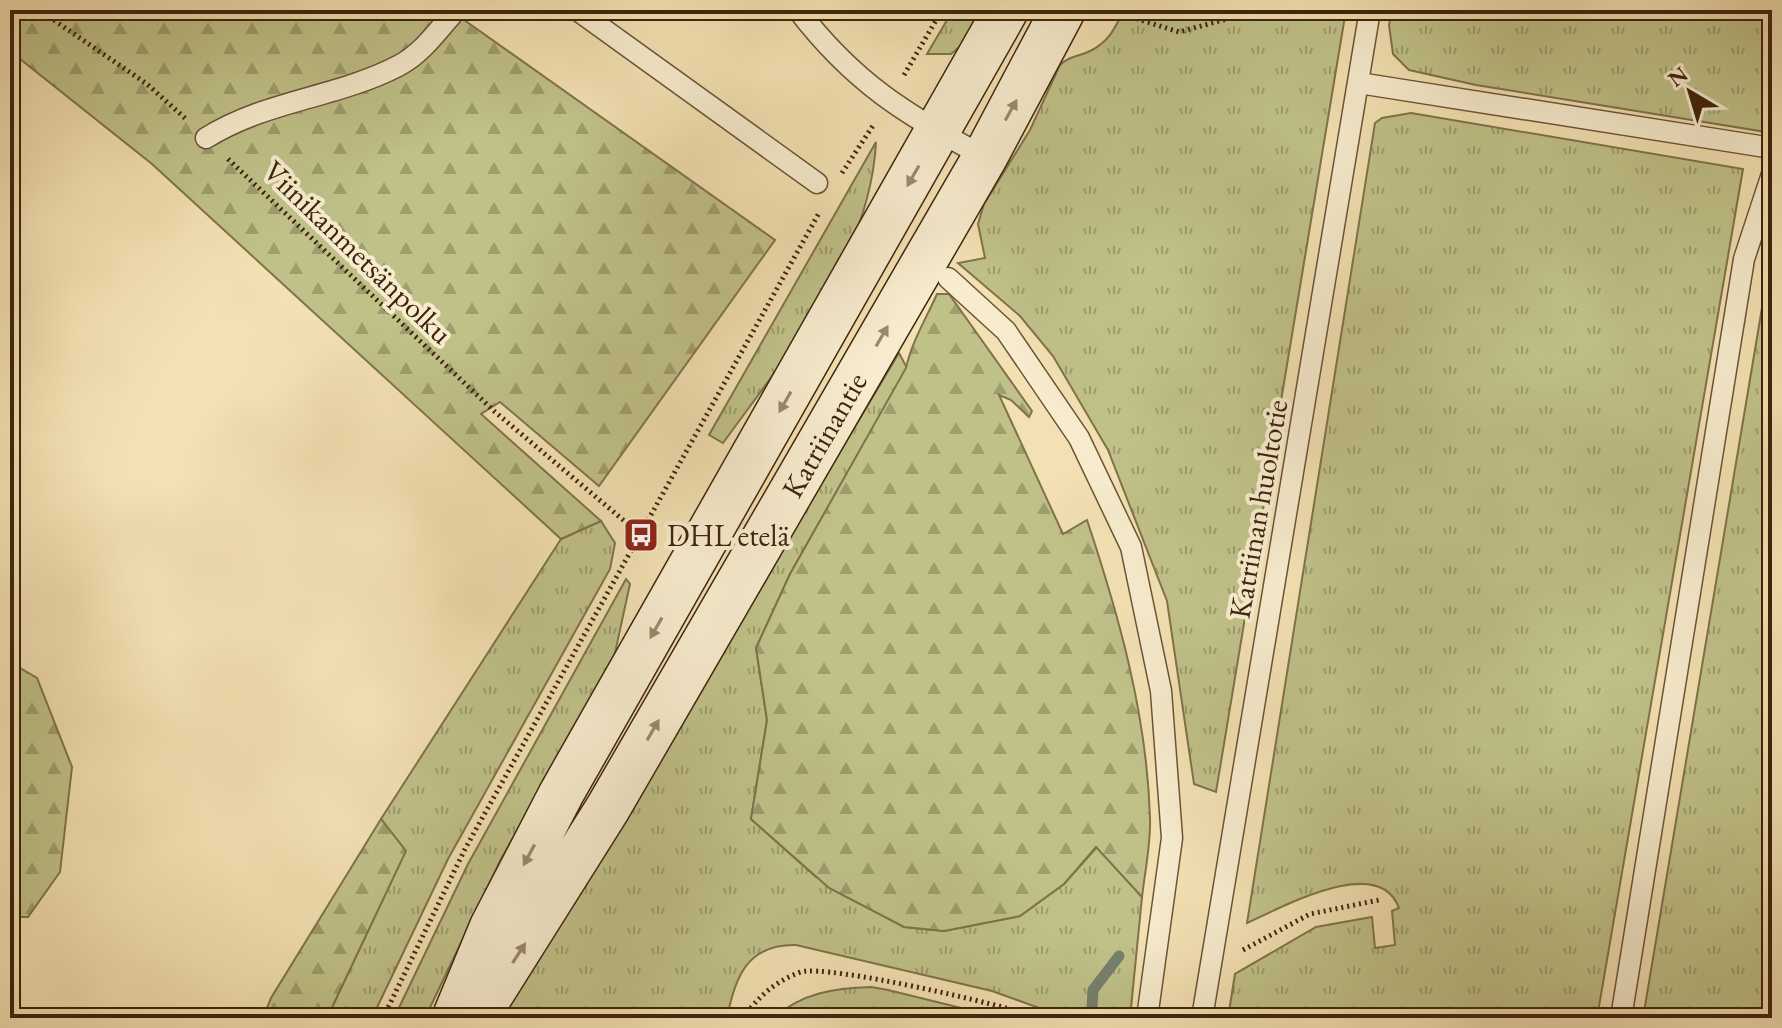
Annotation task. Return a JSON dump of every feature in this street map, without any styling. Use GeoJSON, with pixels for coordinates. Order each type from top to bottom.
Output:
{"type":"FeatureCollection","features":[{"type":"Feature","properties":{"kind":"main road","name":"Katriinantie"},"geometry":{"type":"LineString","coordinates":[[454,1018],[492,927],[561,794],[1006,10]]}},
{"type":"Feature","properties":{"kind":"main road","name":"Katriinantie"},"geometry":{"type":"LineString","coordinates":[[476,1018],[608,808],[985,157],[1063,10]]}},
{"type":"Feature","properties":{"kind":"lane"},"geometry":{"type":"LineString","coordinates":[[206,138],[264,108],[333,90],[401,65],[426,44],[456,10]]}},
{"type":"Feature","properties":{"kind":"lane"},"geometry":{"type":"LineString","coordinates":[[577,10],[827,182]]}},
{"type":"Feature","properties":{"kind":"lane"},"geometry":{"type":"LineString","coordinates":[[798,10],[829,52],[888,102],[985,157]]}},
{"type":"Feature","properties":{"kind":"lane","name":"Katriinan huoltotie"},"geometry":{"type":"LineString","coordinates":[[1202,1018],[1370,10]]}},
{"type":"Feature","properties":{"kind":"lane"},"geometry":{"type":"LineString","coordinates":[[1359,83],[1772,148]]}},
{"type":"Feature","properties":{"kind":"lane"},"geometry":{"type":"LineString","coordinates":[[1621,1018],[1744,259],[1772,174]]}},
{"type":"Feature","properties":{"kind":"lane"},"geometry":{"type":"LineString","coordinates":[[948,278],[1006,331],[1079,438],[1131,547],[1161,691],[1172,838],[1147,1018]]}},
{"type":"Feature","properties":{"kind":"path","name":"Viinikanmetsänpolku"},"geometry":{"type":"LineString","coordinates":[[39,10],[147,84],[494,411],[641,535]]}},
{"type":"Feature","properties":{"kind":"path"},"geometry":{"type":"LineString","coordinates":[[827,182],[888,102],[942,10]]}},
{"type":"Feature","properties":{"kind":"path"},"geometry":{"type":"LineString","coordinates":[[1109,10],[1179,32],[1234,17],[1239,10]]}},
{"type":"Feature","properties":{"kind":"path"},"geometry":{"type":"LineString","coordinates":[[383,1018],[465,849],[821,208]]}},
{"type":"Feature","properties":{"kind":"path"},"geometry":{"type":"LineString","coordinates":[[1211,967],[1310,914],[1379,900]]}},
{"type":"Feature","properties":{"kind":"path"},"geometry":{"type":"LineString","coordinates":[[744,1018],[755,1001],[780,983],[802,971],[815,971],[841,972],[1038,1018]]}},
{"type":"Feature","properties":{"kind":"green space"},"geometry":{"type":"Polygon","coordinates":[[[10,10],[450,10],[775,240],[599,486],[500,402],[481,414],[601,521],[561,539],[152,164],[10,51],[10,10]]]}},
{"type":"Feature","properties":{"kind":"green space"},"geometry":{"type":"Polygon","coordinates":[[[953,10],[981,12],[963,44],[951,54],[927,54],[953,10]]]}},
{"type":"Feature","properties":{"kind":"green space"},"geometry":{"type":"Polygon","coordinates":[[[1124,10],[1346,10],[1216,792],[1194,784],[1167,601],[1108,450],[1053,356],[1020,316],[958,263],[985,258],[978,224],[984,204],[1030,130],[1060,65],[1107,39],[1124,10]]]}},
{"type":"Feature","properties":{"kind":"green space"},"geometry":{"type":"Polygon","coordinates":[[[1392,10],[1772,10],[1772,133],[1476,85],[1409,70],[1393,54],[1389,25],[1392,10]]]}},
{"type":"Feature","properties":{"kind":"green space"},"geometry":{"type":"Polygon","coordinates":[[[1411,113],[1743,169],[1597,1018],[1228,1018],[1235,974],[1316,927],[1372,917],[1375,948],[1395,945],[1392,911],[1399,908],[1388,892],[1372,885],[1352,884],[1329,889],[1247,923],[1375,123],[1382,118],[1411,113]]]}},
{"type":"Feature","properties":{"kind":"green space"},"geometry":{"type":"Polygon","coordinates":[[[876,142],[870,185],[859,225],[842,264],[798,339],[723,443],[709,435],[876,142]]]}},
{"type":"Feature","properties":{"kind":"green space"},"geometry":{"type":"Polygon","coordinates":[[[1772,257],[1772,1018],[1643,1018],[1770,260],[1772,257]]]}},
{"type":"Feature","properties":{"kind":"green space"},"geometry":{"type":"Polygon","coordinates":[[[937,294],[949,294],[1032,411],[1029,417],[1011,400],[999,395],[1063,534],[1087,520],[1129,666],[1143,741],[1150,818],[1142,897],[1096,847],[1064,884],[1020,916],[944,931],[904,927],[829,888],[751,819],[767,720],[756,648],[790,574],[906,368],[937,294]]]}},
{"type":"Feature","properties":{"kind":"green space"},"geometry":{"type":"Polygon","coordinates":[[[899,353],[907,368],[790,574],[756,648],[767,720],[751,819],[816,877],[904,927],[944,931],[1020,916],[1064,884],[1097,847],[1142,897],[1130,1018],[1067,1018],[992,991],[796,945],[766,950],[746,965],[734,989],[727,1018],[502,1018],[899,353]]]}},
{"type":"Feature","properties":{"kind":"green space"},"geometry":{"type":"Polygon","coordinates":[[[601,521],[615,543],[610,569],[448,859],[372,1018],[327,1018],[405,852],[381,819],[561,539],[601,521]]]}},
{"type":"Feature","properties":{"kind":"green space"},"geometry":{"type":"Polygon","coordinates":[[[626,579],[630,584],[613,662],[501,859],[425,1018],[394,1018],[468,864],[626,579]]]}},
{"type":"Feature","properties":{"kind":"green space"},"geometry":{"type":"Polygon","coordinates":[[[10,662],[37,678],[72,767],[60,872],[28,917],[10,917],[10,662]]]}},
{"type":"Feature","properties":{"kind":"green space"},"geometry":{"type":"Polygon","coordinates":[[[381,819],[406,851],[327,1018],[263,1018],[271,998],[381,819]]]}},
{"type":"Feature","properties":{"kind":"green space"},"geometry":{"type":"Polygon","coordinates":[[[871,987],[1002,1018],[774,1018],[807,997],[871,987]]]}},
{"type":"Feature","properties":{"kind":"waterway"},"geometry":{"type":"LineString","coordinates":[[1092,1008],[1093,990],[1119,956]]}},
{"type":"Feature","properties":{"kind":"place","name":"DHL etelä"},"geometry":{"type":"Point","coordinates":[641,535]}}]}
